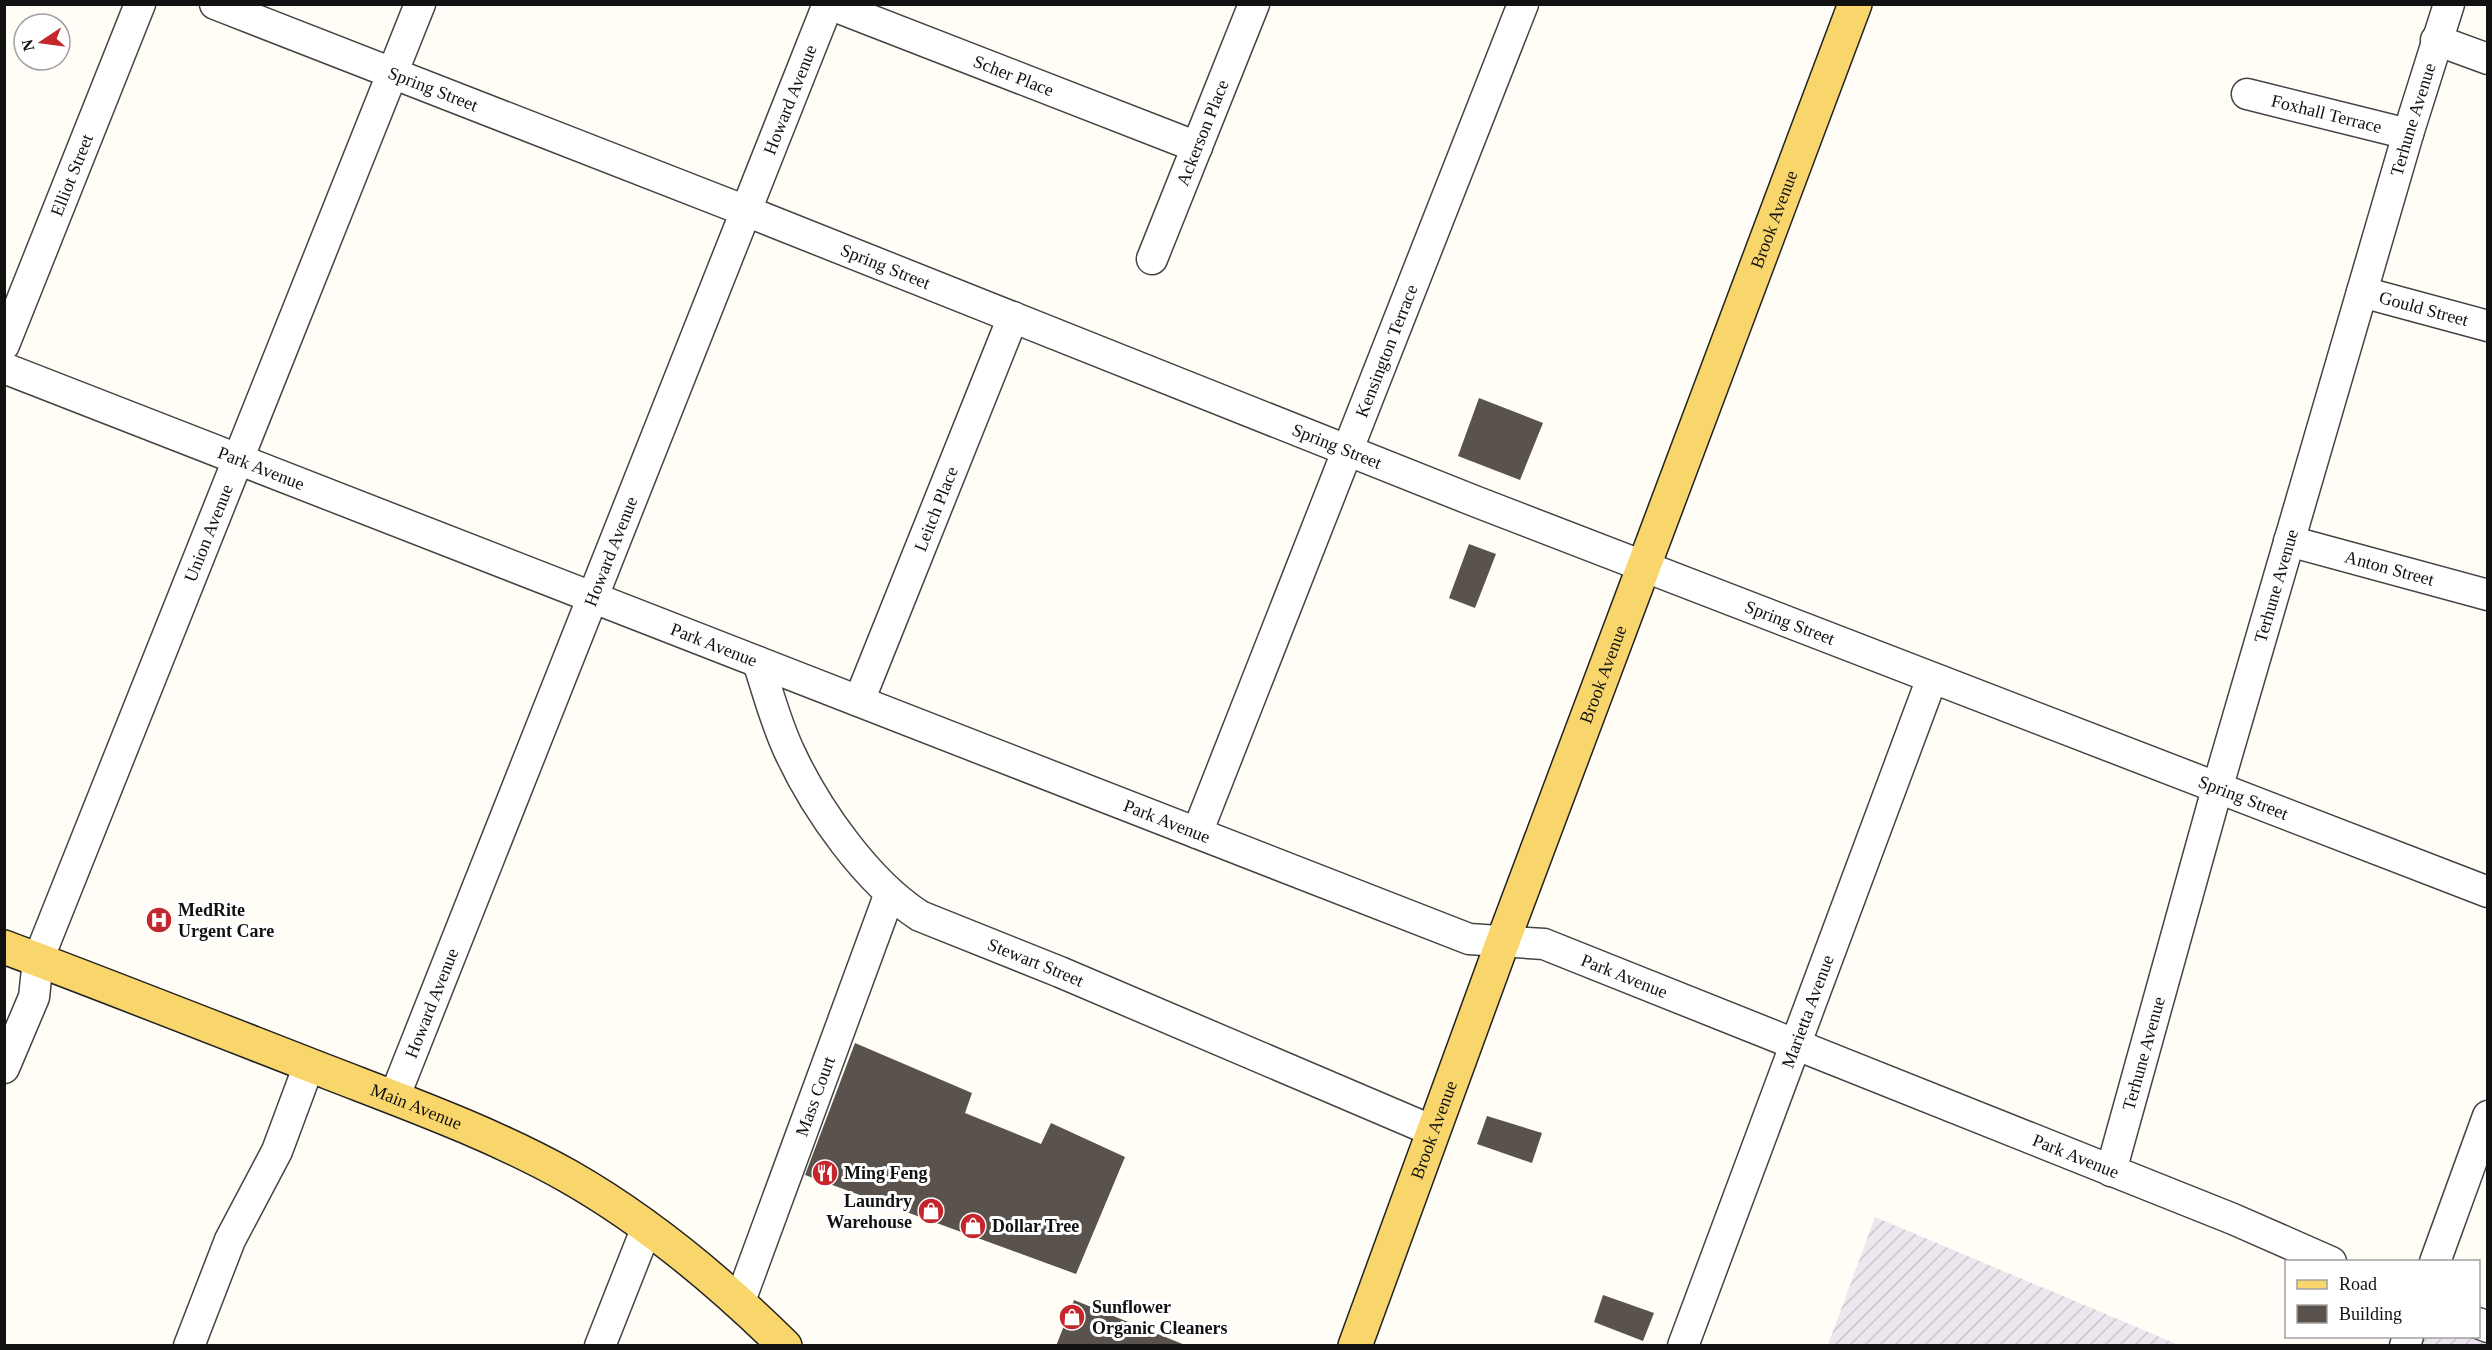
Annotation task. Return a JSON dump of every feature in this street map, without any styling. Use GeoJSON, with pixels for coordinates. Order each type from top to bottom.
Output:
{"type":"FeatureCollection","features":[{"type":"Feature","properties":{"kind":"main road","name":"Brook Avenue"},"geometry":{"type":"LineString","coordinates":[[1355,1346],[1503,941],[1855,4]]}},
{"type":"Feature","properties":{"kind":"main road","name":"Main Avenue"},"geometry":{"type":"LineString","coordinates":[[4,947],[394,1098],[500,1142],[553,1168],[647,1227],[711,1275],[785,1346]]}},
{"type":"Feature","properties":{"kind":"street","name":"Elliot Street"},"geometry":{"type":"LineString","coordinates":[[4,345],[140,4]]}},
{"type":"Feature","properties":{"kind":"street","name":"Spring Street"},"geometry":{"type":"LineString","coordinates":[[216,4],[746,211],[1644,567],[2474,887]]}},
{"type":"Feature","properties":{"kind":"street","name":"Union Avenue"},"geometry":{"type":"LineString","coordinates":[[4,1068],[33,997],[38,960],[420,4]]}},
{"type":"Feature","properties":{"kind":"street","name":"Scher Place"},"geometry":{"type":"LineString","coordinates":[[828,4],[1197,147]]}},
{"type":"Feature","properties":{"kind":"street","name":"Howard Avenue"},"geometry":{"type":"LineString","coordinates":[[394,1098],[828,4]]}},
{"type":"Feature","properties":{"kind":"street","name":"Ackerson Place"},"geometry":{"type":"LineString","coordinates":[[1152,260],[1254,4]]}},
{"type":"Feature","properties":{"kind":"street","name":"Kensington Terrace"},"geometry":{"type":"LineString","coordinates":[[1197,833],[1523,4]]}},
{"type":"Feature","properties":{"kind":"street","name":"Terhune Avenue"},"geometry":{"type":"LineString","coordinates":[[2111,1171],[2289,540],[2436,40],[2449,4]]}},
{"type":"Feature","properties":{"kind":"street"},"geometry":{"type":"LineString","coordinates":[[2436,40],[2487,59]]}},
{"type":"Feature","properties":{"kind":"street","name":"Foxhall Terrace"},"geometry":{"type":"LineString","coordinates":[[2247,94],[2408,134]]}},
{"type":"Feature","properties":{"kind":"street","name":"Gould Street"},"geometry":{"type":"LineString","coordinates":[[2362,292],[2487,326]]}},
{"type":"Feature","properties":{"kind":"street","name":"Leitch Place"},"geometry":{"type":"LineString","coordinates":[[859,701],[1013,317]]}},
{"type":"Feature","properties":{"kind":"street","name":"Park Avenue"},"geometry":{"type":"LineString","coordinates":[[4,368],[1469,939],[1544,944],[2111,1171],[2326,1260]]}},
{"type":"Feature","properties":{"kind":"street","name":"Anton Street"},"geometry":{"type":"LineString","coordinates":[[2289,540],[2487,594]]}},
{"type":"Feature","properties":{"kind":"street","name":"Stewart Street"},"geometry":{"type":"LineString","coordinates":[[758,662],[789,752],[811,793],[868,870],[901,903],[920,916],[1060,972],[1433,1131]]}},
{"type":"Feature","properties":{"kind":"street","name":"Marietta Avenue"},"geometry":{"type":"LineString","coordinates":[[1683,1346],[1932,678]]}},
{"type":"Feature","properties":{"kind":"street","name":"Mass Court"},"geometry":{"type":"LineString","coordinates":[[740,1301],[890,893]]}},
{"type":"Feature","properties":{"kind":"street"},"geometry":{"type":"LineString","coordinates":[[189,1346],[231,1239],[277,1151],[309,1065]]}},
{"type":"Feature","properties":{"kind":"street"},"geometry":{"type":"LineString","coordinates":[[2436,1260],[2487,1116]]}},
{"type":"Feature","properties":{"kind":"street"},"geometry":{"type":"LineString","coordinates":[[600,1346],[647,1227]]}},
{"type":"Feature","properties":{"kind":"shaded area"},"geometry":{"type":"Polygon","coordinates":[[[1875,1217],[2179,1345],[1828,1345],[1875,1217]]]}},
{"type":"Feature","properties":{"kind":"shaded area"},"geometry":{"type":"Polygon","coordinates":[[[2487,1334],[2487,1345],[2401,1346],[2405,1338],[2480,1338],[2480,1336],[2487,1334]]]}},
{"type":"Feature","properties":{"kind":"building"},"geometry":{"type":"Polygon","coordinates":[[[1479,398],[1543,423],[1520,480],[1458,456],[1479,398]]]}},
{"type":"Feature","properties":{"kind":"building"},"geometry":{"type":"Polygon","coordinates":[[[1469,544],[1496,554],[1475,608],[1449,598],[1469,544]]]}},
{"type":"Feature","properties":{"kind":"building"},"geometry":{"type":"Polygon","coordinates":[[[855,1043],[972,1093],[965,1113],[1041,1144],[1051,1123],[1125,1157],[1076,1274],[805,1175],[855,1043]]]}},
{"type":"Feature","properties":{"kind":"building"},"geometry":{"type":"Polygon","coordinates":[[[1487,1116],[1542,1133],[1532,1163],[1477,1144],[1487,1116]]]}},
{"type":"Feature","properties":{"kind":"building"},"geometry":{"type":"Polygon","coordinates":[[[1603,1295],[1654,1313],[1643,1341],[1594,1322],[1603,1295]]]}},
{"type":"Feature","properties":{"kind":"building"},"geometry":{"type":"Polygon","coordinates":[[[1074,1300],[1185,1345],[1185,1346],[1056,1346],[1074,1300]]]}},
{"type":"Feature","properties":{"kind":"place","name":"MedRite Urgent Care"},"geometry":{"type":"Point","coordinates":[159,920]}},
{"type":"Feature","properties":{"kind":"place","name":"Ming Feng"},"geometry":{"type":"Point","coordinates":[825,1173]}},
{"type":"Feature","properties":{"kind":"place","name":"Laundry Warehouse"},"geometry":{"type":"Point","coordinates":[931,1211]}},
{"type":"Feature","properties":{"kind":"place","name":"Dollar Tree"},"geometry":{"type":"Point","coordinates":[973,1226]}},
{"type":"Feature","properties":{"kind":"place","name":"Sunflower Organic Cleaners"},"geometry":{"type":"Point","coordinates":[1072,1317]}}]}
